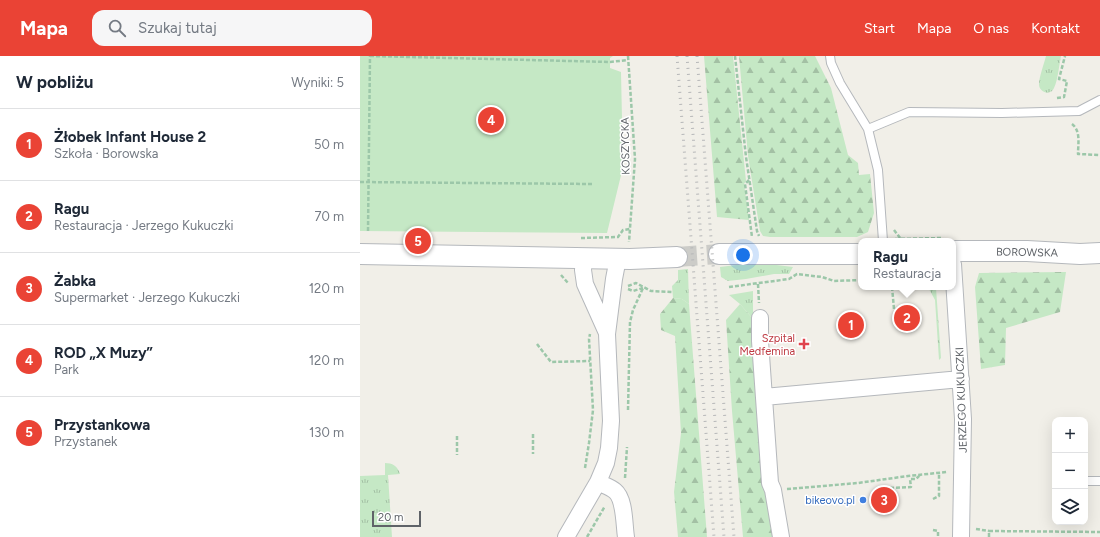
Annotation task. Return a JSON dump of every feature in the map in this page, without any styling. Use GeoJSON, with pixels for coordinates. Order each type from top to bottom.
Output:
{"type":"FeatureCollection","features":[{"type":"Feature","properties":{"kind":"street","name":"BOROWSKA"},"geometry":{"type":"LineString","coordinates":[[956,251],[1027,251],[1080,254],[1100,253]]}},
{"type":"Feature","properties":{"kind":"street"},"geometry":{"type":"LineString","coordinates":[[360,254],[584,258],[677,257]]}},
{"type":"Feature","properties":{"kind":"street"},"geometry":{"type":"LineString","coordinates":[[719,254],[858,254]]}},
{"type":"Feature","properties":{"kind":"street"},"geometry":{"type":"LineString","coordinates":[[584,258],[583,270],[585,284],[607,334]]}},
{"type":"Feature","properties":{"kind":"street"},"geometry":{"type":"LineString","coordinates":[[566,537],[598,482],[606,463],[609,448],[611,421],[607,334],[614,279],[624,258]]}},
{"type":"Feature","properties":{"kind":"street","name":"JERZEGO KUKUCZKI"},"geometry":{"type":"LineString","coordinates":[[955,290],[963,419],[961,537]]}},
{"type":"Feature","properties":{"kind":"street"},"geometry":{"type":"LineString","coordinates":[[760,318],[760,341],[770,483],[773,490],[781,537]]}},
{"type":"Feature","properties":{"kind":"street"},"geometry":{"type":"LineString","coordinates":[[764,397],[961,380]]}},
{"type":"Feature","properties":{"kind":"street"},"geometry":{"type":"LineString","coordinates":[[598,482],[617,493],[623,505],[626,537]]}},
{"type":"Feature","properties":{"kind":"lane"},"geometry":{"type":"LineString","coordinates":[[830,56],[831,63],[840,83],[868,129],[878,170],[883,238]]}},
{"type":"Feature","properties":{"kind":"lane"},"geometry":{"type":"LineString","coordinates":[[868,129],[909,112],[1064,112],[1079,111],[1100,100]]}},
{"type":"Feature","properties":{"kind":"lane"},"geometry":{"type":"LineString","coordinates":[[1088,481],[1100,481]]}},
{"type":"Feature","properties":{"kind":"path"},"geometry":{"type":"LineString","coordinates":[[368,231],[370,56],[610,62],[628,60]]}},
{"type":"Feature","properties":{"kind":"path","name":"KOSZYCKA"},"geometry":{"type":"LineString","coordinates":[[624,258],[630,229],[635,159],[628,56]]}},
{"type":"Feature","properties":{"kind":"path"},"geometry":{"type":"LineString","coordinates":[[735,56],[749,180],[757,231],[761,241]]}},
{"type":"Feature","properties":{"kind":"path"},"geometry":{"type":"LineString","coordinates":[[1065,56],[1059,79],[1067,81],[1064,97],[1063,122],[1070,122],[1076,127],[1078,132],[1078,154],[1100,154]]}},
{"type":"Feature","properties":{"kind":"path"},"geometry":{"type":"LineString","coordinates":[[1056,98],[1064,97]]}},
{"type":"Feature","properties":{"kind":"path"},"geometry":{"type":"LineString","coordinates":[[749,180],[745,184],[752,232],[751,240]]}},
{"type":"Feature","properties":{"kind":"path"},"geometry":{"type":"LineString","coordinates":[[360,182],[593,184]]}},
{"type":"Feature","properties":{"kind":"path"},"geometry":{"type":"LineString","coordinates":[[574,239],[618,237],[623,230],[630,229]]}},
{"type":"Feature","properties":{"kind":"path"},"geometry":{"type":"LineString","coordinates":[[560,274],[572,287]]}},
{"type":"Feature","properties":{"kind":"path"},"geometry":{"type":"LineString","coordinates":[[729,288],[789,279],[797,274],[822,277],[834,281],[858,280]]}},
{"type":"Feature","properties":{"kind":"path"},"geometry":{"type":"LineString","coordinates":[[644,288],[633,291],[624,287],[636,283],[651,291],[673,292]]}},
{"type":"Feature","properties":{"kind":"path"},"geometry":{"type":"LineString","coordinates":[[892,290],[894,309]]}},
{"type":"Feature","properties":{"kind":"path"},"geometry":{"type":"LineString","coordinates":[[584,470],[593,410],[589,339],[591,332]]}},
{"type":"Feature","properties":{"kind":"path"},"geometry":{"type":"LineString","coordinates":[[537,344],[550,362],[609,359]]}},
{"type":"Feature","properties":{"kind":"path"},"geometry":{"type":"LineString","coordinates":[[533,434],[533,454]]}},
{"type":"Feature","properties":{"kind":"path"},"geometry":{"type":"LineString","coordinates":[[456,436],[457,455]]}},
{"type":"Feature","properties":{"kind":"path"},"geometry":{"type":"LineString","coordinates":[[804,487],[858,483],[963,471]]}},
{"type":"Feature","properties":{"kind":"path"},"geometry":{"type":"LineString","coordinates":[[933,499],[940,496],[940,473]]}},
{"type":"Feature","properties":{"kind":"path"},"geometry":{"type":"LineString","coordinates":[[890,488],[911,487],[910,480],[916,479],[920,475]]}},
{"type":"Feature","properties":{"kind":"path"},"geometry":{"type":"LineString","coordinates":[[933,530],[938,531],[938,537]]}},
{"type":"Feature","properties":{"kind":"path"},"geometry":{"type":"LineString","coordinates":[[989,537],[989,531],[1100,532]]}},
{"type":"Feature","properties":{"kind":"green space"},"geometry":{"type":"Polygon","coordinates":[[[360,56],[613,56],[610,58],[610,68],[621,72],[623,167],[607,233],[360,231],[360,56]]]}},
{"type":"Feature","properties":{"kind":"green space"},"geometry":{"type":"Polygon","coordinates":[[[704,56],[733,56],[746,181],[744,184],[749,220],[717,217],[704,56]]]}},
{"type":"Feature","properties":{"kind":"green space"},"geometry":{"type":"Polygon","coordinates":[[[739,56],[815,56],[831,88],[848,155],[858,163],[859,175],[870,174],[874,213],[868,232],[857,237],[763,236],[760,231],[748,156],[739,56]]]}},
{"type":"Feature","properties":{"kind":"green space"},"geometry":{"type":"Polygon","coordinates":[[[1046,56],[1061,56],[1055,85],[1048,93],[1041,90],[1039,84],[1046,56]]]}},
{"type":"Feature","properties":{"kind":"green space"},"geometry":{"type":"Polygon","coordinates":[[[752,262],[793,267],[789,274],[774,274],[728,281],[721,277],[720,267],[736,265],[736,263],[752,262]]]}},
{"type":"Feature","properties":{"kind":"green space"},"geometry":{"type":"Polygon","coordinates":[[[688,269],[689,304],[682,299],[673,298],[672,286],[678,280],[678,270],[688,269]]]}},
{"type":"Feature","properties":{"kind":"green space"},"geometry":{"type":"Polygon","coordinates":[[[1066,272],[1060,312],[1006,328],[1005,365],[981,369],[975,287],[979,273],[1066,272]]]}},
{"type":"Feature","properties":{"kind":"green space"},"geometry":{"type":"Polygon","coordinates":[[[930,290],[936,290],[941,358],[939,360],[935,300],[930,290]]]}},
{"type":"Feature","properties":{"kind":"green space"},"geometry":{"type":"Polygon","coordinates":[[[753,291],[753,319],[740,304],[729,295],[753,291]]]}},
{"type":"Feature","properties":{"kind":"green space"},"geometry":{"type":"Polygon","coordinates":[[[673,298],[682,299],[689,304],[707,537],[678,537],[674,492],[681,433],[675,336],[661,330],[660,314],[673,298]]]}},
{"type":"Feature","properties":{"kind":"green space"},"geometry":{"type":"Polygon","coordinates":[[[740,304],[753,319],[777,537],[743,537],[726,320],[740,304]]]}},
{"type":"Feature","properties":{"kind":"green space"},"geometry":{"type":"Polygon","coordinates":[[[385,463],[394,466],[398,469],[400,474],[388,475],[392,537],[360,537],[360,476],[385,475],[385,463]]]}},
{"type":"Feature","properties":{"kind":"tunnel"},"geometry":{"type":"LineString","coordinates":[[677,257],[719,254]]}},
{"type":"Feature","properties":{"kind":"railway"},"geometry":{"type":"LineString","coordinates":[[677,56],[714,537]]}},
{"type":"Feature","properties":{"kind":"railway"},"geometry":{"type":"LineString","coordinates":[[687,56],[724,537]]}},
{"type":"Feature","properties":{"kind":"railway"},"geometry":{"type":"LineString","coordinates":[[697,56],[734,537]]}},
{"type":"Feature","properties":{"kind":"place","name":"ROD „X Muzy”"},"geometry":{"type":"Point","coordinates":[491,120]}},
{"type":"Feature","properties":{"kind":"place","name":"Przystankowa"},"geometry":{"type":"Point","coordinates":[418,241]}},
{"type":"Feature","properties":{"kind":"place","name":"Ragu"},"geometry":{"type":"Point","coordinates":[907,318]}},
{"type":"Feature","properties":{"kind":"place","name":"Żłobek Infant House 2"},"geometry":{"type":"Point","coordinates":[851,325]}},
{"type":"Feature","properties":{"kind":"place","name":"Szpital Medfemina"},"geometry":{"type":"Point","coordinates":[804,344]}},
{"type":"Feature","properties":{"kind":"place","name":"bikeovo.pl"},"geometry":{"type":"Point","coordinates":[863,500]}},
{"type":"Feature","properties":{"kind":"place","name":"Żabka"},"geometry":{"type":"Point","coordinates":[884,500]}}]}
